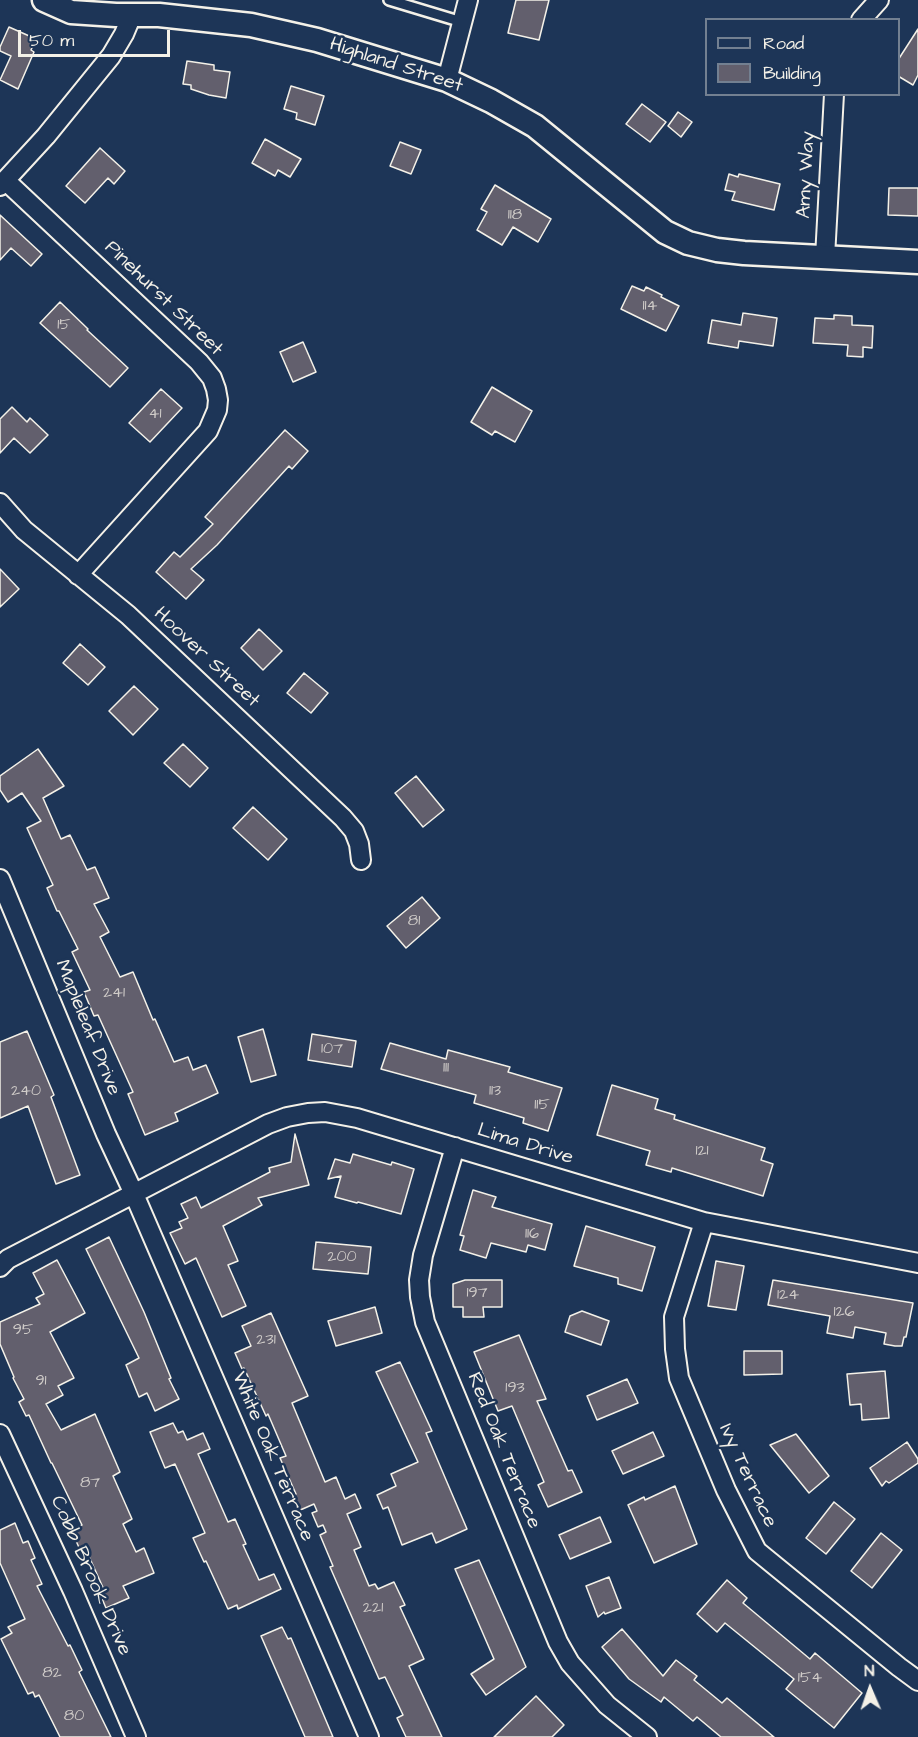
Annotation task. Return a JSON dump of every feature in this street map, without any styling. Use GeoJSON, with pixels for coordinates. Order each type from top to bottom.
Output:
{"type":"FeatureCollection","features":[{"type":"Feature","properties":{"kind":"street","name":"Highland Street"},"geometry":{"type":"LineString","coordinates":[[44,0],[71,12],[159,15],[251,24],[317,40],[447,80],[535,126],[665,232],[688,243],[717,250],[918,262]]}},
{"type":"Feature","properties":{"kind":"street"},"geometry":{"type":"LineString","coordinates":[[447,80],[468,0]]}},
{"type":"Feature","properties":{"kind":"street"},"geometry":{"type":"LineString","coordinates":[[863,18],[879,0]]}},
{"type":"Feature","properties":{"kind":"street"},"geometry":{"type":"LineString","coordinates":[[3,183],[46,136],[111,56],[132,15]]}},
{"type":"Feature","properties":{"kind":"street","name":"Amy Way"},"geometry":{"type":"LineString","coordinates":[[825,257],[834,96]]}},
{"type":"Feature","properties":{"kind":"street","name":"Pinehurst Street"},"geometry":{"type":"LineString","coordinates":[[3,183],[199,362],[212,378],[216,389],[217,410],[204,436],[78,575]]}},
{"type":"Feature","properties":{"kind":"street","name":"Hoover Street"},"geometry":{"type":"LineString","coordinates":[[0,503],[24,530],[128,615],[344,818],[354,831],[359,844],[361,860]]}},
{"type":"Feature","properties":{"kind":"street","name":"Mapleleaf Drive"},"geometry":{"type":"LineString","coordinates":[[0,879],[106,1134],[134,1194]]}},
{"type":"Feature","properties":{"kind":"street","name":"Lima Drive"},"geometry":{"type":"LineString","coordinates":[[134,1194],[268,1124],[308,1113],[341,1114],[704,1222],[918,1263]]}},
{"type":"Feature","properties":{"kind":"street","name":"Red Oak Terrace"},"geometry":{"type":"LineString","coordinates":[[455,1147],[419,1280],[425,1322],[558,1641],[570,1663],[607,1706],[647,1737]]}},
{"type":"Feature","properties":{"kind":"street"},"geometry":{"type":"LineString","coordinates":[[0,1266],[8,1259],[134,1194]]}},
{"type":"Feature","properties":{"kind":"street","name":"White Oak Terrace"},"geometry":{"type":"LineString","coordinates":[[134,1194],[369,1737]]}},
{"type":"Feature","properties":{"kind":"street","name":"Ivy Terrace"},"geometry":{"type":"LineString","coordinates":[[704,1222],[674,1317],[675,1349],[679,1378],[726,1490],[757,1551],[918,1682]]}},
{"type":"Feature","properties":{"kind":"street","name":"Cobb Brook Drive"},"geometry":{"type":"LineString","coordinates":[[0,1434],[73,1591],[136,1737]]}},
{"type":"Feature","properties":{"kind":"lane"},"geometry":{"type":"LineString","coordinates":[[389,0],[462,22]]}},
{"type":"Feature","properties":{"kind":"building"},"geometry":{"type":"Polygon","coordinates":[[[516,0],[549,0],[539,40],[508,33],[516,0]]]}},
{"type":"Feature","properties":{"kind":"building"},"geometry":{"type":"Polygon","coordinates":[[[9,27],[36,39],[31,50],[34,52],[18,89],[0,80],[11,56],[0,51],[9,27]]]}},
{"type":"Feature","properties":{"kind":"building"},"geometry":{"type":"Polygon","coordinates":[[[918,29],[918,75],[913,85],[900,77],[900,57],[918,29]]]}},
{"type":"Feature","properties":{"kind":"building"},"geometry":{"type":"Polygon","coordinates":[[[187,61],[214,65],[214,70],[230,72],[226,98],[209,95],[191,89],[191,85],[183,84],[187,61]]]}},
{"type":"Feature","properties":{"kind":"building"},"geometry":{"type":"Polygon","coordinates":[[[291,86],[324,96],[315,125],[296,119],[297,113],[284,109],[291,86]]]}},
{"type":"Feature","properties":{"kind":"building"},"geometry":{"type":"Polygon","coordinates":[[[642,104],[666,122],[650,142],[626,124],[642,104]]]}},
{"type":"Feature","properties":{"kind":"building"},"geometry":{"type":"Polygon","coordinates":[[[678,112],[692,122],[681,137],[668,126],[678,112]]]}},
{"type":"Feature","properties":{"kind":"building"},"geometry":{"type":"Polygon","coordinates":[[[265,139],[301,159],[290,177],[278,170],[275,176],[252,163],[265,139]]]}},
{"type":"Feature","properties":{"kind":"building"},"geometry":{"type":"Polygon","coordinates":[[[400,142],[421,150],[411,174],[390,166],[400,142]]]}},
{"type":"Feature","properties":{"kind":"building"},"geometry":{"type":"Polygon","coordinates":[[[100,148],[125,171],[114,184],[108,178],[85,203],[66,186],[100,148]]]}},
{"type":"Feature","properties":{"kind":"building"},"geometry":{"type":"Polygon","coordinates":[[[729,174],[738,177],[739,174],[780,184],[774,210],[732,200],[735,192],[725,190],[729,174]]]}},
{"type":"Feature","properties":{"kind":"building"},"geometry":{"type":"Polygon","coordinates":[[[495,185],[551,219],[538,242],[513,227],[502,245],[477,230],[487,212],[481,209],[495,185]]]}},
{"type":"Feature","properties":{"kind":"building"},"geometry":{"type":"Polygon","coordinates":[[[889,188],[918,188],[918,216],[888,215],[889,188]]]}},
{"type":"Feature","properties":{"kind":"building"},"geometry":{"type":"Polygon","coordinates":[[[0,215],[42,254],[31,266],[11,248],[0,260],[0,215]]]}},
{"type":"Feature","properties":{"kind":"building"},"geometry":{"type":"Polygon","coordinates":[[[632,286],[644,291],[646,287],[679,306],[666,331],[621,309],[632,286]]]}},
{"type":"Feature","properties":{"kind":"building"},"geometry":{"type":"Polygon","coordinates":[[[60,302],[128,368],[110,387],[40,323],[60,302]]]}},
{"type":"Feature","properties":{"kind":"building"},"geometry":{"type":"Polygon","coordinates":[[[743,313],[777,318],[773,346],[739,341],[738,348],[708,343],[712,320],[741,325],[743,313]]]}},
{"type":"Feature","properties":{"kind":"building"},"geometry":{"type":"Polygon","coordinates":[[[834,315],[852,316],[852,325],[873,326],[872,348],[863,347],[863,357],[847,356],[848,345],[813,343],[815,318],[834,319],[834,315]]]}},
{"type":"Feature","properties":{"kind":"building"},"geometry":{"type":"Polygon","coordinates":[[[303,342],[316,372],[293,382],[280,352],[303,342]]]}},
{"type":"Feature","properties":{"kind":"building"},"geometry":{"type":"Polygon","coordinates":[[[492,387],[532,411],[515,442],[495,431],[492,435],[471,422],[492,387]]]}},
{"type":"Feature","properties":{"kind":"building"},"geometry":{"type":"Polygon","coordinates":[[[161,389],[182,408],[150,442],[129,423],[161,389]]]}},
{"type":"Feature","properties":{"kind":"building"},"geometry":{"type":"Polygon","coordinates":[[[12,407],[27,422],[30,418],[48,435],[30,453],[14,438],[0,453],[0,419],[12,407]]]}},
{"type":"Feature","properties":{"kind":"building"},"geometry":{"type":"Polygon","coordinates":[[[285,430],[308,451],[292,469],[289,466],[217,545],[191,569],[204,580],[186,599],[156,572],[174,552],[180,557],[213,524],[205,517],[285,430]]]}},
{"type":"Feature","properties":{"kind":"building"},"geometry":{"type":"Polygon","coordinates":[[[0,569],[19,589],[0,607],[0,569]]]}},
{"type":"Feature","properties":{"kind":"building"},"geometry":{"type":"Polygon","coordinates":[[[259,629],[282,651],[263,670],[241,648],[259,629]]]}},
{"type":"Feature","properties":{"kind":"building"},"geometry":{"type":"Polygon","coordinates":[[[80,644],[105,667],[88,685],[63,663],[80,644]]]}},
{"type":"Feature","properties":{"kind":"building"},"geometry":{"type":"Polygon","coordinates":[[[304,673],[328,693],[311,713],[287,693],[304,673]]]}},
{"type":"Feature","properties":{"kind":"building"},"geometry":{"type":"Polygon","coordinates":[[[134,686],[158,709],[133,735],[109,711],[134,686]]]}},
{"type":"Feature","properties":{"kind":"building"},"geometry":{"type":"Polygon","coordinates":[[[183,744],[208,768],[190,787],[164,763],[183,744]]]}},
{"type":"Feature","properties":{"kind":"building"},"geometry":{"type":"Polygon","coordinates":[[[38,749],[64,786],[43,798],[61,839],[70,835],[87,870],[95,867],[109,898],[94,904],[109,932],[100,937],[120,977],[133,972],[174,1062],[188,1057],[193,1070],[206,1065],[218,1093],[175,1113],[178,1121],[145,1135],[128,1094],[133,1092],[98,1015],[94,1016],[84,992],[90,990],[72,952],[78,949],[47,888],[53,885],[27,828],[41,821],[22,793],[8,802],[0,790],[0,776],[38,749]]]}},
{"type":"Feature","properties":{"kind":"building"},"geometry":{"type":"Polygon","coordinates":[[[416,776],[444,810],[423,827],[395,793],[416,776]]]}},
{"type":"Feature","properties":{"kind":"building"},"geometry":{"type":"Polygon","coordinates":[[[253,807],[287,839],[268,860],[233,828],[253,807]]]}},
{"type":"Feature","properties":{"kind":"building"},"geometry":{"type":"Polygon","coordinates":[[[422,897],[440,918],[406,948],[387,926],[422,897]]]}},
{"type":"Feature","properties":{"kind":"building"},"geometry":{"type":"Polygon","coordinates":[[[263,1029],[276,1075],[251,1082],[238,1037],[263,1029]]]}},
{"type":"Feature","properties":{"kind":"building"},"geometry":{"type":"Polygon","coordinates":[[[27,1031],[54,1095],[51,1097],[80,1175],[56,1184],[28,1106],[0,1118],[0,1042],[27,1031]]]}},
{"type":"Feature","properties":{"kind":"building"},"geometry":{"type":"Polygon","coordinates":[[[312,1034],[356,1041],[352,1067],[308,1060],[312,1034]]]}},
{"type":"Feature","properties":{"kind":"building"},"geometry":{"type":"Polygon","coordinates":[[[390,1043],[446,1059],[448,1050],[510,1067],[508,1072],[562,1088],[548,1131],[523,1123],[524,1118],[474,1103],[476,1095],[381,1069],[390,1043]]]}},
{"type":"Feature","properties":{"kind":"building"},"geometry":{"type":"Polygon","coordinates":[[[612,1085],[658,1099],[655,1109],[675,1115],[674,1119],[765,1148],[761,1160],[773,1164],[763,1196],[672,1168],[671,1172],[646,1165],[650,1151],[597,1135],[612,1085]]]}},
{"type":"Feature","properties":{"kind":"building"},"geometry":{"type":"Polygon","coordinates":[[[295,1134],[309,1185],[258,1198],[262,1205],[223,1226],[238,1261],[228,1265],[246,1306],[222,1317],[196,1258],[185,1264],[170,1233],[182,1228],[179,1222],[188,1218],[181,1204],[196,1197],[201,1208],[270,1172],[269,1168],[291,1162],[295,1134]]]}},
{"type":"Feature","properties":{"kind":"building"},"geometry":{"type":"Polygon","coordinates":[[[353,1154],[414,1169],[401,1214],[335,1197],[341,1176],[328,1179],[335,1159],[350,1163],[353,1154]]]}},
{"type":"Feature","properties":{"kind":"building"},"geometry":{"type":"Polygon","coordinates":[[[473,1190],[496,1197],[492,1207],[552,1224],[545,1250],[528,1245],[526,1252],[491,1243],[486,1258],[460,1250],[464,1236],[460,1235],[473,1190]]]}},
{"type":"Feature","properties":{"kind":"building"},"geometry":{"type":"Polygon","coordinates":[[[586,1226],[655,1247],[642,1291],[618,1284],[618,1278],[574,1266],[586,1226]]]}},
{"type":"Feature","properties":{"kind":"building"},"geometry":{"type":"Polygon","coordinates":[[[109,1237],[144,1312],[171,1378],[169,1379],[179,1399],[155,1411],[147,1393],[139,1397],[126,1365],[139,1358],[86,1249],[109,1237]]]}},
{"type":"Feature","properties":{"kind":"building"},"geometry":{"type":"Polygon","coordinates":[[[316,1242],[371,1247],[368,1274],[313,1269],[316,1242]]]}},
{"type":"Feature","properties":{"kind":"building"},"geometry":{"type":"Polygon","coordinates":[[[57,1260],[85,1313],[50,1332],[74,1378],[58,1386],[63,1395],[46,1404],[61,1430],[95,1414],[120,1472],[113,1476],[132,1519],[123,1524],[136,1552],[144,1548],[154,1573],[123,1586],[129,1598],[106,1608],[100,1594],[105,1592],[87,1552],[82,1554],[71,1530],[82,1525],[29,1415],[26,1416],[19,1402],[24,1399],[0,1344],[0,1322],[40,1304],[36,1298],[44,1294],[33,1273],[57,1260]]]}},
{"type":"Feature","properties":{"kind":"building"},"geometry":{"type":"Polygon","coordinates":[[[716,1261],[744,1266],[736,1310],[708,1306],[716,1261]]]}},
{"type":"Feature","properties":{"kind":"building"},"geometry":{"type":"Polygon","coordinates":[[[465,1280],[502,1280],[502,1307],[483,1307],[484,1317],[463,1317],[463,1307],[453,1307],[453,1284],[465,1280]]]}},
{"type":"Feature","properties":{"kind":"building"},"geometry":{"type":"Polygon","coordinates":[[[773,1280],[913,1303],[902,1346],[884,1344],[886,1333],[855,1327],[853,1338],[827,1333],[830,1316],[768,1305],[773,1280]]]}},
{"type":"Feature","properties":{"kind":"building"},"geometry":{"type":"Polygon","coordinates":[[[375,1307],[382,1333],[336,1346],[328,1321],[375,1307]]]}},
{"type":"Feature","properties":{"kind":"building"},"geometry":{"type":"Polygon","coordinates":[[[582,1311],[609,1321],[601,1345],[565,1332],[570,1316],[582,1311]]]}},
{"type":"Feature","properties":{"kind":"building"},"geometry":{"type":"Polygon","coordinates":[[[271,1313],[308,1396],[292,1403],[325,1482],[336,1477],[345,1499],[355,1494],[361,1508],[347,1514],[361,1547],[354,1550],[369,1586],[375,1584],[378,1589],[394,1582],[405,1605],[400,1607],[424,1659],[409,1666],[442,1737],[406,1737],[397,1718],[403,1715],[385,1677],[379,1679],[330,1567],[333,1566],[320,1535],[326,1532],[323,1525],[318,1527],[312,1513],[317,1511],[314,1504],[298,1511],[292,1496],[296,1494],[280,1458],[286,1456],[268,1414],[266,1416],[235,1353],[251,1346],[242,1326],[271,1313]]]}},
{"type":"Feature","properties":{"kind":"building"},"geometry":{"type":"Polygon","coordinates":[[[519,1335],[546,1399],[537,1401],[568,1471],[572,1470],[582,1492],[548,1507],[538,1485],[544,1482],[512,1406],[498,1411],[474,1352],[519,1335]]]}},
{"type":"Feature","properties":{"kind":"building"},"geometry":{"type":"Polygon","coordinates":[[[744,1351],[782,1351],[782,1374],[744,1375],[744,1351]]]}},
{"type":"Feature","properties":{"kind":"building"},"geometry":{"type":"Polygon","coordinates":[[[400,1362],[432,1431],[426,1433],[467,1529],[436,1543],[432,1533],[402,1545],[388,1507],[383,1509],[377,1495],[396,1486],[391,1474],[418,1462],[376,1372],[400,1362]]]}},
{"type":"Feature","properties":{"kind":"building"},"geometry":{"type":"Polygon","coordinates":[[[885,1371],[889,1418],[862,1420],[861,1404],[850,1405],[847,1374],[885,1371]]]}},
{"type":"Feature","properties":{"kind":"building"},"geometry":{"type":"Polygon","coordinates":[[[627,1379],[638,1403],[597,1420],[587,1396],[627,1379]]]}},
{"type":"Feature","properties":{"kind":"building"},"geometry":{"type":"Polygon","coordinates":[[[173,1423],[178,1433],[183,1431],[187,1440],[203,1433],[210,1449],[198,1454],[228,1522],[235,1519],[246,1544],[243,1545],[259,1580],[274,1574],[281,1589],[238,1609],[237,1605],[228,1609],[193,1538],[205,1533],[175,1464],[165,1468],[150,1432],[173,1423]]]}},
{"type":"Feature","properties":{"kind":"building"},"geometry":{"type":"Polygon","coordinates":[[[653,1432],[664,1456],[623,1474],[612,1451],[653,1432]]]}},
{"type":"Feature","properties":{"kind":"building"},"geometry":{"type":"Polygon","coordinates":[[[796,1434],[829,1476],[809,1493],[770,1445],[796,1434]]]}},
{"type":"Feature","properties":{"kind":"building"},"geometry":{"type":"Polygon","coordinates":[[[907,1442],[918,1459],[918,1463],[889,1483],[886,1481],[882,1486],[870,1468],[907,1442]]]}},
{"type":"Feature","properties":{"kind":"building"},"geometry":{"type":"Polygon","coordinates":[[[675,1486],[697,1544],[654,1563],[628,1505],[675,1486]]]}},
{"type":"Feature","properties":{"kind":"building"},"geometry":{"type":"Polygon","coordinates":[[[834,1502],[855,1519],[826,1554],[806,1538],[834,1502]]]}},
{"type":"Feature","properties":{"kind":"building"},"geometry":{"type":"Polygon","coordinates":[[[600,1517],[611,1542],[570,1559],[559,1535],[600,1517]]]}},
{"type":"Feature","properties":{"kind":"building"},"geometry":{"type":"Polygon","coordinates":[[[15,1523],[23,1543],[28,1541],[35,1558],[31,1560],[42,1584],[37,1586],[68,1646],[70,1645],[82,1670],[79,1672],[111,1737],[60,1737],[39,1695],[35,1697],[33,1692],[28,1694],[1,1639],[12,1633],[8,1627],[25,1619],[0,1563],[0,1530],[15,1523]]]}},
{"type":"Feature","properties":{"kind":"building"},"geometry":{"type":"Polygon","coordinates":[[[881,1533],[902,1550],[872,1588],[851,1571],[881,1533]]]}},
{"type":"Feature","properties":{"kind":"building"},"geometry":{"type":"Polygon","coordinates":[[[479,1560],[526,1667],[486,1695],[471,1674],[494,1659],[455,1569],[479,1560]]]}},
{"type":"Feature","properties":{"kind":"building"},"geometry":{"type":"Polygon","coordinates":[[[609,1577],[621,1608],[605,1614],[604,1612],[598,1617],[586,1586],[609,1577]]]}},
{"type":"Feature","properties":{"kind":"building"},"geometry":{"type":"Polygon","coordinates":[[[727,1580],[747,1598],[743,1603],[810,1659],[815,1653],[862,1693],[834,1728],[786,1689],[794,1679],[725,1623],[717,1632],[697,1614],[727,1580]]]}},
{"type":"Feature","properties":{"kind":"building"},"geometry":{"type":"Polygon","coordinates":[[[282,1627],[288,1639],[291,1638],[333,1737],[305,1737],[261,1636],[282,1627]]]}},
{"type":"Feature","properties":{"kind":"building"},"geometry":{"type":"Polygon","coordinates":[[[622,1629],[663,1676],[676,1660],[697,1676],[694,1680],[722,1703],[727,1698],[774,1737],[721,1737],[697,1717],[693,1721],[664,1697],[661,1702],[629,1679],[602,1647],[622,1629]]]}},
{"type":"Feature","properties":{"kind":"building"},"geometry":{"type":"Polygon","coordinates":[[[536,1696],[564,1725],[552,1737],[494,1737],[536,1696]]]}}]}
